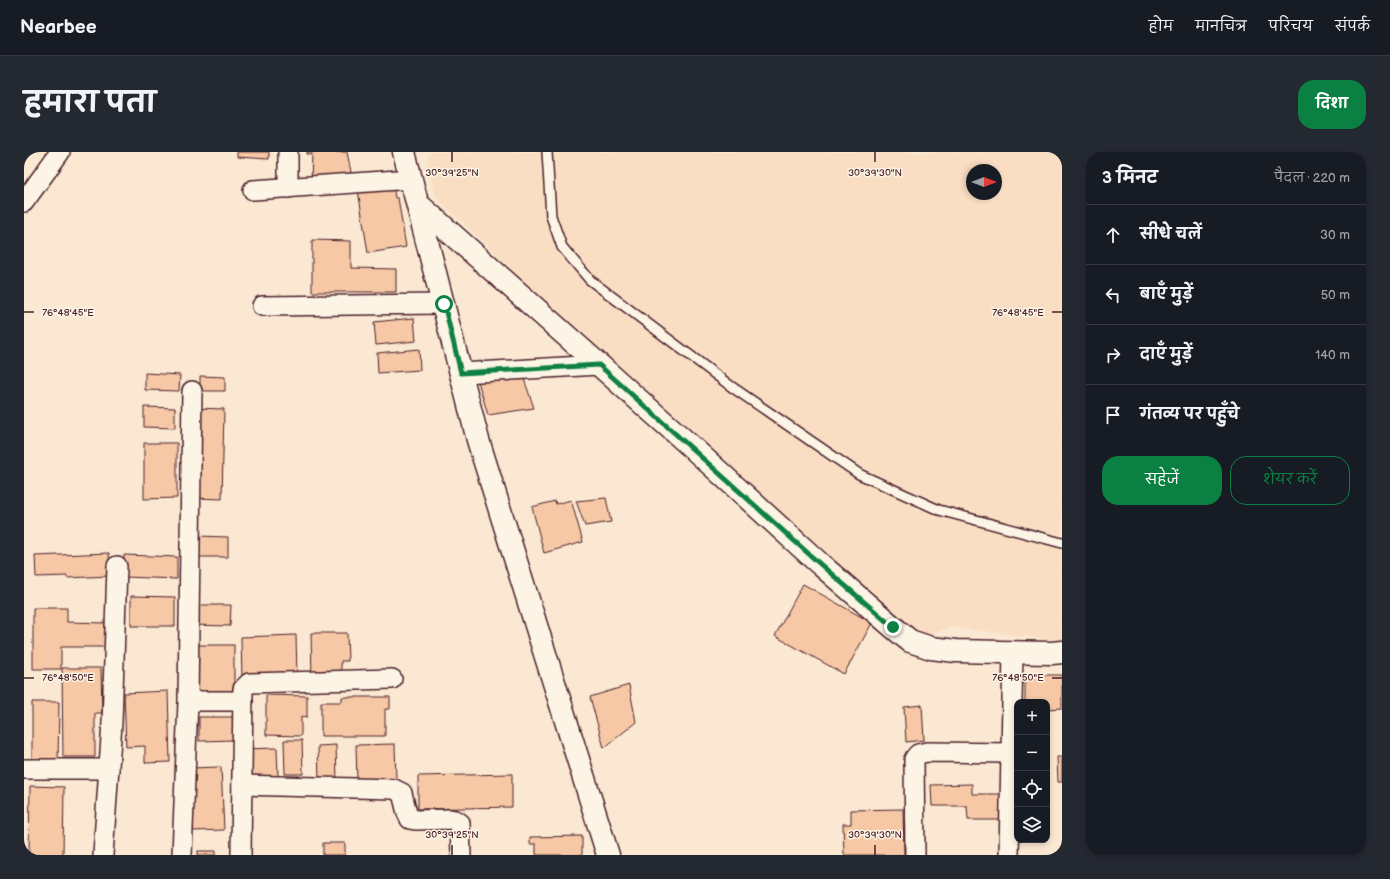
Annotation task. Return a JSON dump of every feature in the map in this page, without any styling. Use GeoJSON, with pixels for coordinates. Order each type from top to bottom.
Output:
{"type":"FeatureCollection","features":[{"type":"Feature","properties":{"kind":"street"},"geometry":{"type":"LineString","coordinates":[[24,202],[60,152]]}},
{"type":"Feature","properties":{"kind":"street"},"geometry":{"type":"LineString","coordinates":[[288,152],[288,188]]}},
{"type":"Feature","properties":{"kind":"street"},"geometry":{"type":"LineString","coordinates":[[404,152],[478,440],[608,855]]}},
{"type":"Feature","properties":{"kind":"street"},"geometry":{"type":"LineString","coordinates":[[253,190],[412,179]]}},
{"type":"Feature","properties":{"kind":"street"},"geometry":{"type":"LineString","coordinates":[[418,204],[820,564],[910,641],[931,648],[956,651],[1062,652]]}},
{"type":"Feature","properties":{"kind":"street"},"geometry":{"type":"LineString","coordinates":[[262,306],[444,304]]}},
{"type":"Feature","properties":{"kind":"street"},"geometry":{"type":"LineString","coordinates":[[461,373],[599,365]]}},
{"type":"Feature","properties":{"kind":"street"},"geometry":{"type":"LineString","coordinates":[[182,855],[188,702],[192,391]]}},
{"type":"Feature","properties":{"kind":"street"},"geometry":{"type":"LineString","coordinates":[[103,855],[112,723],[116,566]]}},
{"type":"Feature","properties":{"kind":"street"},"geometry":{"type":"LineString","coordinates":[[1009,855],[1012,753],[1012,652]]}},
{"type":"Feature","properties":{"kind":"street"},"geometry":{"type":"LineString","coordinates":[[241,855],[243,689],[249,683],[392,679]]}},
{"type":"Feature","properties":{"kind":"street"},"geometry":{"type":"LineString","coordinates":[[188,702],[243,701]]}},
{"type":"Feature","properties":{"kind":"street"},"geometry":{"type":"LineString","coordinates":[[914,855],[914,759],[918,754],[927,752],[1012,753]]}},
{"type":"Feature","properties":{"kind":"street"},"geometry":{"type":"LineString","coordinates":[[24,769],[109,769]]}},
{"type":"Feature","properties":{"kind":"street"},"geometry":{"type":"LineString","coordinates":[[242,785],[394,789],[402,793],[410,819],[450,819],[455,820],[460,824],[461,855]]}},
{"type":"Feature","properties":{"kind":"lane"},"geometry":{"type":"LineString","coordinates":[[547,152],[551,216],[562,247],[590,280],[732,387],[859,474],[939,510],[1062,543]]}},
{"type":"Feature","properties":{"kind":"shaded area"},"geometry":{"type":"Polygon","coordinates":[[[429,152],[1062,152],[1062,641],[951,627],[921,637],[574,329],[436,197],[427,167],[429,152]]]}},
{"type":"Feature","properties":{"kind":"building"},"geometry":{"type":"Polygon","coordinates":[[[237,152],[269,152],[269,159],[237,157],[237,152]]]}},
{"type":"Feature","properties":{"kind":"building"},"geometry":{"type":"Polygon","coordinates":[[[307,152],[347,152],[353,182],[311,182],[312,154],[307,154],[307,152]]]}},
{"type":"Feature","properties":{"kind":"building"},"geometry":{"type":"Polygon","coordinates":[[[393,185],[395,198],[398,198],[406,247],[368,253],[358,190],[393,185]]]}},
{"type":"Feature","properties":{"kind":"building"},"geometry":{"type":"Polygon","coordinates":[[[312,240],[351,241],[351,268],[396,269],[396,292],[312,292],[312,240]]]}},
{"type":"Feature","properties":{"kind":"building"},"geometry":{"type":"Polygon","coordinates":[[[414,318],[416,341],[376,345],[374,322],[414,318]]]}},
{"type":"Feature","properties":{"kind":"building"},"geometry":{"type":"Polygon","coordinates":[[[419,349],[420,370],[378,373],[377,353],[419,349]]]}},
{"type":"Feature","properties":{"kind":"building"},"geometry":{"type":"Polygon","coordinates":[[[145,373],[180,375],[179,391],[145,390],[145,373]]]}},
{"type":"Feature","properties":{"kind":"building"},"geometry":{"type":"Polygon","coordinates":[[[200,376],[225,377],[225,391],[200,391],[200,376]]]}},
{"type":"Feature","properties":{"kind":"building"},"geometry":{"type":"Polygon","coordinates":[[[477,378],[524,379],[534,408],[488,415],[477,378]]]}},
{"type":"Feature","properties":{"kind":"building"},"geometry":{"type":"Polygon","coordinates":[[[144,407],[175,408],[175,428],[144,427],[144,407]]]}},
{"type":"Feature","properties":{"kind":"building"},"geometry":{"type":"Polygon","coordinates":[[[195,408],[224,409],[222,499],[194,498],[195,408]]]}},
{"type":"Feature","properties":{"kind":"building"},"geometry":{"type":"Polygon","coordinates":[[[144,443],[177,443],[177,498],[144,499],[144,443]]]}},
{"type":"Feature","properties":{"kind":"building"},"geometry":{"type":"Polygon","coordinates":[[[606,498],[611,522],[585,526],[576,501],[606,498]]]}},
{"type":"Feature","properties":{"kind":"building"},"geometry":{"type":"Polygon","coordinates":[[[571,500],[583,542],[544,553],[532,507],[555,501],[556,504],[571,500]]]}},
{"type":"Feature","properties":{"kind":"building"},"geometry":{"type":"Polygon","coordinates":[[[198,536],[228,537],[228,557],[198,557],[198,536]]]}},
{"type":"Feature","properties":{"kind":"building"},"geometry":{"type":"Polygon","coordinates":[[[109,553],[110,576],[67,578],[67,576],[36,577],[35,556],[109,553]]]}},
{"type":"Feature","properties":{"kind":"building"},"geometry":{"type":"Polygon","coordinates":[[[124,555],[177,557],[177,579],[124,577],[124,555]]]}},
{"type":"Feature","properties":{"kind":"building"},"geometry":{"type":"Polygon","coordinates":[[[803,584],[872,623],[844,674],[775,636],[803,584]]]}},
{"type":"Feature","properties":{"kind":"building"},"geometry":{"type":"Polygon","coordinates":[[[131,596],[175,597],[175,626],[131,626],[131,596]]]}},
{"type":"Feature","properties":{"kind":"building"},"geometry":{"type":"Polygon","coordinates":[[[192,605],[231,605],[230,626],[192,625],[192,605]]]}},
{"type":"Feature","properties":{"kind":"building"},"geometry":{"type":"Polygon","coordinates":[[[33,608],[67,608],[67,622],[106,623],[106,647],[61,647],[61,669],[33,669],[33,608]]]}},
{"type":"Feature","properties":{"kind":"building"},"geometry":{"type":"Polygon","coordinates":[[[311,633],[347,633],[348,661],[341,661],[341,676],[312,677],[311,633]]]}},
{"type":"Feature","properties":{"kind":"building"},"geometry":{"type":"Polygon","coordinates":[[[296,635],[297,676],[242,678],[241,637],[296,635]]]}},
{"type":"Feature","properties":{"kind":"building"},"geometry":{"type":"Polygon","coordinates":[[[194,645],[234,645],[234,693],[194,693],[194,645]]]}},
{"type":"Feature","properties":{"kind":"building"},"geometry":{"type":"Polygon","coordinates":[[[62,668],[101,668],[102,713],[95,713],[95,757],[63,757],[62,668]]]}},
{"type":"Feature","properties":{"kind":"building"},"geometry":{"type":"Polygon","coordinates":[[[1025,675],[1062,675],[1062,708],[1050,709],[1050,699],[1025,699],[1025,675]]]}},
{"type":"Feature","properties":{"kind":"building"},"geometry":{"type":"Polygon","coordinates":[[[629,685],[636,722],[604,748],[590,697],[629,685]]]}},
{"type":"Feature","properties":{"kind":"building"},"geometry":{"type":"Polygon","coordinates":[[[168,691],[170,762],[145,763],[145,746],[126,747],[124,693],[168,691]]]}},
{"type":"Feature","properties":{"kind":"building"},"geometry":{"type":"Polygon","coordinates":[[[266,695],[307,696],[307,717],[301,716],[301,736],[266,735],[266,695]]]}},
{"type":"Feature","properties":{"kind":"building"},"geometry":{"type":"Polygon","coordinates":[[[342,697],[390,697],[390,709],[385,709],[385,736],[321,736],[321,702],[342,702],[342,697]]]}},
{"type":"Feature","properties":{"kind":"building"},"geometry":{"type":"Polygon","coordinates":[[[32,702],[59,702],[58,765],[32,765],[32,702]]]}},
{"type":"Feature","properties":{"kind":"building"},"geometry":{"type":"Polygon","coordinates":[[[922,705],[924,740],[906,742],[904,707],[922,705]]]}},
{"type":"Feature","properties":{"kind":"building"},"geometry":{"type":"Polygon","coordinates":[[[199,717],[235,717],[235,740],[199,741],[199,717]]]}},
{"type":"Feature","properties":{"kind":"building"},"geometry":{"type":"Polygon","coordinates":[[[284,740],[302,740],[303,774],[285,774],[284,740]]]}},
{"type":"Feature","properties":{"kind":"building"},"geometry":{"type":"Polygon","coordinates":[[[395,744],[396,781],[357,782],[356,745],[395,744]]]}},
{"type":"Feature","properties":{"kind":"building"},"geometry":{"type":"Polygon","coordinates":[[[336,745],[337,780],[319,780],[318,746],[336,745]]]}},
{"type":"Feature","properties":{"kind":"building"},"geometry":{"type":"Polygon","coordinates":[[[277,748],[278,776],[244,777],[244,749],[277,748]]]}},
{"type":"Feature","properties":{"kind":"building"},"geometry":{"type":"Polygon","coordinates":[[[1057,757],[1062,757],[1062,782],[1058,782],[1057,757]]]}},
{"type":"Feature","properties":{"kind":"building"},"geometry":{"type":"Polygon","coordinates":[[[221,767],[224,830],[192,831],[190,768],[221,767]]]}},
{"type":"Feature","properties":{"kind":"building"},"geometry":{"type":"Polygon","coordinates":[[[512,774],[512,807],[418,809],[418,776],[512,774]]]}},
{"type":"Feature","properties":{"kind":"building"},"geometry":{"type":"Polygon","coordinates":[[[972,784],[972,794],[1003,794],[1003,820],[968,820],[967,806],[932,806],[931,785],[972,784]]]}},
{"type":"Feature","properties":{"kind":"building"},"geometry":{"type":"Polygon","coordinates":[[[30,786],[64,787],[63,855],[29,855],[30,786]]]}},
{"type":"Feature","properties":{"kind":"building"},"geometry":{"type":"Polygon","coordinates":[[[903,809],[904,855],[844,855],[843,824],[851,824],[851,810],[903,809]]]}},
{"type":"Feature","properties":{"kind":"building"},"geometry":{"type":"Polygon","coordinates":[[[582,836],[582,855],[536,855],[536,844],[530,844],[530,837],[582,836]]]}},
{"type":"Feature","properties":{"kind":"building"},"geometry":{"type":"Polygon","coordinates":[[[323,843],[345,843],[345,855],[323,855],[323,843]]]}},
{"type":"Feature","properties":{"kind":"building"},"geometry":{"type":"Polygon","coordinates":[[[198,851],[216,851],[216,855],[198,855],[198,851]]]}},
{"type":"Feature","properties":{"kind":"route"},"geometry":{"type":"LineString","coordinates":[[444,304],[461,373],[599,365],[820,564],[893,627]]}}]}
